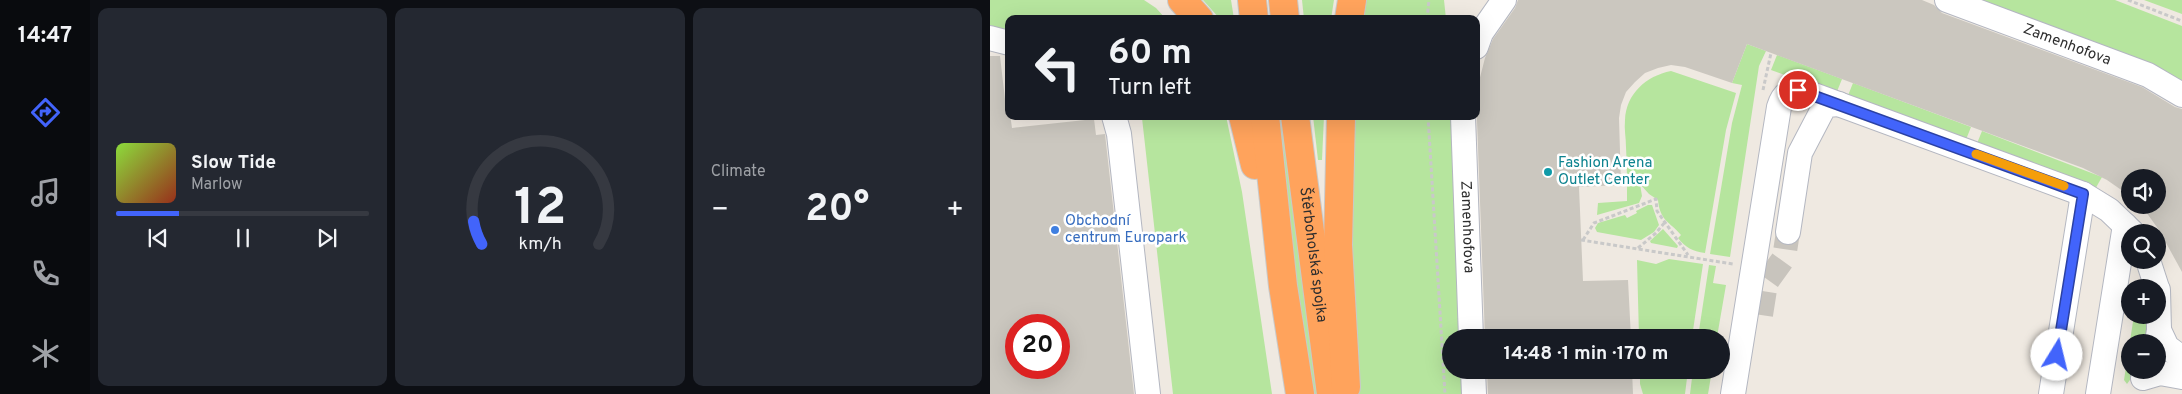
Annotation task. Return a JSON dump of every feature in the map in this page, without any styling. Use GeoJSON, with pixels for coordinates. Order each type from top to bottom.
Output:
{"type":"FeatureCollection","features":[{"type":"Feature","properties":{"kind":"highway"},"geometry":{"type":"LineString","coordinates":[[1182,0],[1195,15]]}},
{"type":"Feature","properties":{"kind":"highway"},"geometry":{"type":"LineString","coordinates":[[1252,0],[1254,15]]}},
{"type":"Feature","properties":{"kind":"highway"},"geometry":{"type":"LineString","coordinates":[[1283,0],[1285,15]]}},
{"type":"Feature","properties":{"kind":"highway"},"geometry":{"type":"LineString","coordinates":[[1350,15],[1352,0]]}},
{"type":"Feature","properties":{"kind":"highway"},"geometry":{"type":"LineString","coordinates":[[1244,120],[1284,286]]}},
{"type":"Feature","properties":{"kind":"highway","name":"Štěrboholská spojka"},"geometry":{"type":"LineString","coordinates":[[1264,120],[1284,286],[1300,394]]}},
{"type":"Feature","properties":{"kind":"highway","name":"Štěrboholská spojka"},"geometry":{"type":"LineString","coordinates":[[1296,120],[1331,394]]}},
{"type":"Feature","properties":{"kind":"highway"},"geometry":{"type":"LineString","coordinates":[[1341,120],[1338,245],[1347,394]]}},
{"type":"Feature","properties":{"kind":"lane"},"geometry":{"type":"LineString","coordinates":[[1480,36],[1504,0]]}},
{"type":"Feature","properties":{"kind":"lane","name":"Zamenhofova"},"geometry":{"type":"LineString","coordinates":[[1947,0],[2148,75],[2182,95]]}},
{"type":"Feature","properties":{"kind":"lane"},"geometry":{"type":"LineString","coordinates":[[990,38],[1005,42]]}},
{"type":"Feature","properties":{"kind":"lane"},"geometry":{"type":"LineString","coordinates":[[1733,394],[1780,102],[1789,91],[1798,90],[1839,104],[2083,194],[2109,210],[2124,224]]}},
{"type":"Feature","properties":{"kind":"lane"},"geometry":{"type":"LineString","coordinates":[[1788,232],[1798,160],[1803,145],[1823,109],[1827,105],[1839,104]]}},
{"type":"Feature","properties":{"kind":"lane"},"geometry":{"type":"LineString","coordinates":[[1115,120],[1119,134],[1148,394]]}},
{"type":"Feature","properties":{"kind":"lane","name":"Zamenhofova"},"geometry":{"type":"LineString","coordinates":[[1463,120],[1471,329]]}},
{"type":"Feature","properties":{"kind":"lane"},"geometry":{"type":"LineString","coordinates":[[2051,394],[2083,194]]}},
{"type":"Feature","properties":{"kind":"lane"},"geometry":{"type":"LineString","coordinates":[[2098,394],[2121,269]]}},
{"type":"Feature","properties":{"kind":"lane"},"geometry":{"type":"LineString","coordinates":[[1748,394],[1761,316]]}},
{"type":"Feature","properties":{"kind":"lane"},"geometry":{"type":"LineString","coordinates":[[2166,346],[2182,358]]}},
{"type":"Feature","properties":{"kind":"lane"},"geometry":{"type":"LineString","coordinates":[[2140,381],[2160,373],[2182,377]]}},
{"type":"Feature","properties":{"kind":"lane"},"geometry":{"type":"LineString","coordinates":[[1473,379],[1474,394]]}},
{"type":"Feature","properties":{"kind":"path"},"geometry":{"type":"LineString","coordinates":[[1427,15],[1429,0]]}},
{"type":"Feature","properties":{"kind":"path"},"geometry":{"type":"LineString","coordinates":[[2128,0],[2182,20]]}},
{"type":"Feature","properties":{"kind":"path"},"geometry":{"type":"LineString","coordinates":[[1428,120],[1445,394]]}},
{"type":"Feature","properties":{"kind":"path"},"geometry":{"type":"LineString","coordinates":[[1688,255],[1657,211],[1656,199],[1594,223],[1582,240],[1688,255],[1736,264]]}},
{"type":"Feature","properties":{"kind":"path"},"geometry":{"type":"LineString","coordinates":[[1638,248],[1656,233],[1665,222]]}},
{"type":"Feature","properties":{"kind":"green space"},"geometry":{"type":"Polygon","coordinates":[[[990,0],[1144,0],[1162,15],[1005,15],[1005,31],[990,25],[990,0]]]}},
{"type":"Feature","properties":{"kind":"green space"},"geometry":{"type":"Polygon","coordinates":[[[1203,0],[1231,0],[1233,15],[1216,15],[1203,0]]]}},
{"type":"Feature","properties":{"kind":"green space"},"geometry":{"type":"Polygon","coordinates":[[[1302,0],[1334,0],[1332,15],[1304,15],[1302,0]]]}},
{"type":"Feature","properties":{"kind":"green space"},"geometry":{"type":"Polygon","coordinates":[[[1360,0],[1444,0],[1446,15],[1358,15],[1360,0]]]}},
{"type":"Feature","properties":{"kind":"green space"},"geometry":{"type":"Polygon","coordinates":[[[1978,0],[2115,0],[2182,26],[2182,83],[1978,0]]]}},
{"type":"Feature","properties":{"kind":"green space"},"geometry":{"type":"Polygon","coordinates":[[[2144,0],[2182,0],[2182,14],[2144,0]]]}},
{"type":"Feature","properties":{"kind":"green space"},"geometry":{"type":"Polygon","coordinates":[[[1747,44],[1766,51],[1759,66],[1730,257],[1710,254],[1732,123],[1742,85],[1732,83],[1747,44]]]}},
{"type":"Feature","properties":{"kind":"green space"},"geometry":{"type":"Polygon","coordinates":[[[1777,55],[1842,79],[1836,94],[1771,70],[1777,55]]]}},
{"type":"Feature","properties":{"kind":"green space"},"geometry":{"type":"Polygon","coordinates":[[[1671,71],[1736,93],[1726,130],[1705,253],[1687,247],[1678,238],[1681,235],[1663,217],[1658,200],[1640,184],[1642,196],[1639,203],[1597,215],[1598,203],[1627,201],[1625,123],[1626,111],[1633,94],[1653,77],[1671,71]]]}},
{"type":"Feature","properties":{"kind":"green space"},"geometry":{"type":"Polygon","coordinates":[[[1853,83],[1971,127],[1965,142],[1847,98],[1853,83]]]}},
{"type":"Feature","properties":{"kind":"green space"},"geometry":{"type":"Polygon","coordinates":[[[1142,120],[1227,120],[1242,192],[1272,394],[1173,394],[1142,120]]]}},
{"type":"Feature","properties":{"kind":"green space"},"geometry":{"type":"Polygon","coordinates":[[[1275,120],[1284,120],[1319,394],[1310,394],[1275,120]]]}},
{"type":"Feature","properties":{"kind":"green space"},"geometry":{"type":"Polygon","coordinates":[[[1313,120],[1324,120],[1322,160],[1318,160],[1313,120]]]}},
{"type":"Feature","properties":{"kind":"green space"},"geometry":{"type":"Polygon","coordinates":[[[1349,120],[1453,120],[1463,329],[1442,329],[1442,379],[1464,379],[1465,394],[1356,394],[1349,318],[1349,120]]]}},
{"type":"Feature","properties":{"kind":"green space"},"geometry":{"type":"Polygon","coordinates":[[[1982,131],[2102,177],[2094,191],[1976,146],[1982,131]]]}},
{"type":"Feature","properties":{"kind":"green space"},"geometry":{"type":"Polygon","coordinates":[[[1648,205],[1652,205],[1659,225],[1654,232],[1641,240],[1597,232],[1595,228],[1598,223],[1625,215],[1627,218],[1648,205]]]}},
{"type":"Feature","properties":{"kind":"green space"},"geometry":{"type":"Polygon","coordinates":[[[1663,229],[1678,246],[1677,248],[1651,243],[1650,241],[1663,229]]]}},
{"type":"Feature","properties":{"kind":"green space"},"geometry":{"type":"Polygon","coordinates":[[[1669,259],[1703,264],[1693,329],[1639,329],[1637,260],[1656,264],[1669,259]]]}},
{"type":"Feature","properties":{"kind":"green space"},"geometry":{"type":"Polygon","coordinates":[[[1709,265],[1716,266],[1713,283],[1726,285],[1718,329],[1699,329],[1709,265]]]}},
{"type":"Feature","properties":{"kind":"green space"},"geometry":{"type":"Polygon","coordinates":[[[2133,324],[2151,324],[2150,334],[2131,334],[2133,324]]]}},
{"type":"Feature","properties":{"kind":"green space"},"geometry":{"type":"Polygon","coordinates":[[[1640,379],[1687,379],[1685,394],[1643,394],[1640,379]]]}},
{"type":"Feature","properties":{"kind":"green space"},"geometry":{"type":"Polygon","coordinates":[[[1692,379],[1710,379],[1708,394],[1690,394],[1692,379]]]}},
{"type":"Feature","properties":{"kind":"green space"},"geometry":{"type":"Polygon","coordinates":[[[2124,379],[2131,379],[2127,384],[2124,379]]]}},
{"type":"Feature","properties":{"kind":"building","name":"Fashion Arena Outlet Center"},"geometry":{"type":"Polygon","coordinates":[[[1518,0],[1922,0],[1934,5],[1942,13],[2142,87],[2175,107],[2182,109],[2182,272],[2166,243],[2166,224],[2155,224],[2147,214],[2166,214],[2166,169],[2121,169],[2121,190],[2107,180],[2083,168],[1747,44],[1732,83],[1685,67],[1671,65],[1645,73],[1626,92],[1621,105],[1619,118],[1621,185],[1579,187],[1583,281],[1628,280],[1631,329],[1485,329],[1477,120],[1480,120],[1480,77],[1493,39],[1515,8],[1518,0]]]}},
{"type":"Feature","properties":{"kind":"building","name":"Obchodní centrum Europark"},"geometry":{"type":"Polygon","coordinates":[[[990,56],[1000,56],[1005,99],[1005,120],[1011,120],[1012,128],[1094,120],[1096,135],[1105,134],[1134,394],[990,394],[990,56]]]}},
{"type":"Feature","properties":{"kind":"building"},"geometry":{"type":"Polygon","coordinates":[[[1487,379],[1632,379],[1633,394],[1488,394],[1487,379]]]}},
{"type":"Feature","properties":{"kind":"tunnel"},"geometry":{"type":"LineString","coordinates":[[1761,315],[1766,283],[1784,258],[1788,232]]}},
{"type":"Feature","properties":{"kind":"slow traffic"},"geometry":{"type":"LineString","coordinates":[[1976,154],[2064,186]]}},
{"type":"Feature","properties":{"kind":"place","name":"Fashion Arena Outlet Center"},"geometry":{"type":"Point","coordinates":[1548,172]}},
{"type":"Feature","properties":{"kind":"place","name":"Obchodní centrum Europark"},"geometry":{"type":"Point","coordinates":[1055,230]}},
{"type":"Feature","properties":{"kind":"route"},"geometry":{"type":"LineString","coordinates":[[1798,90],[1803,90],[2083,194],[2057,355]]}}]}
